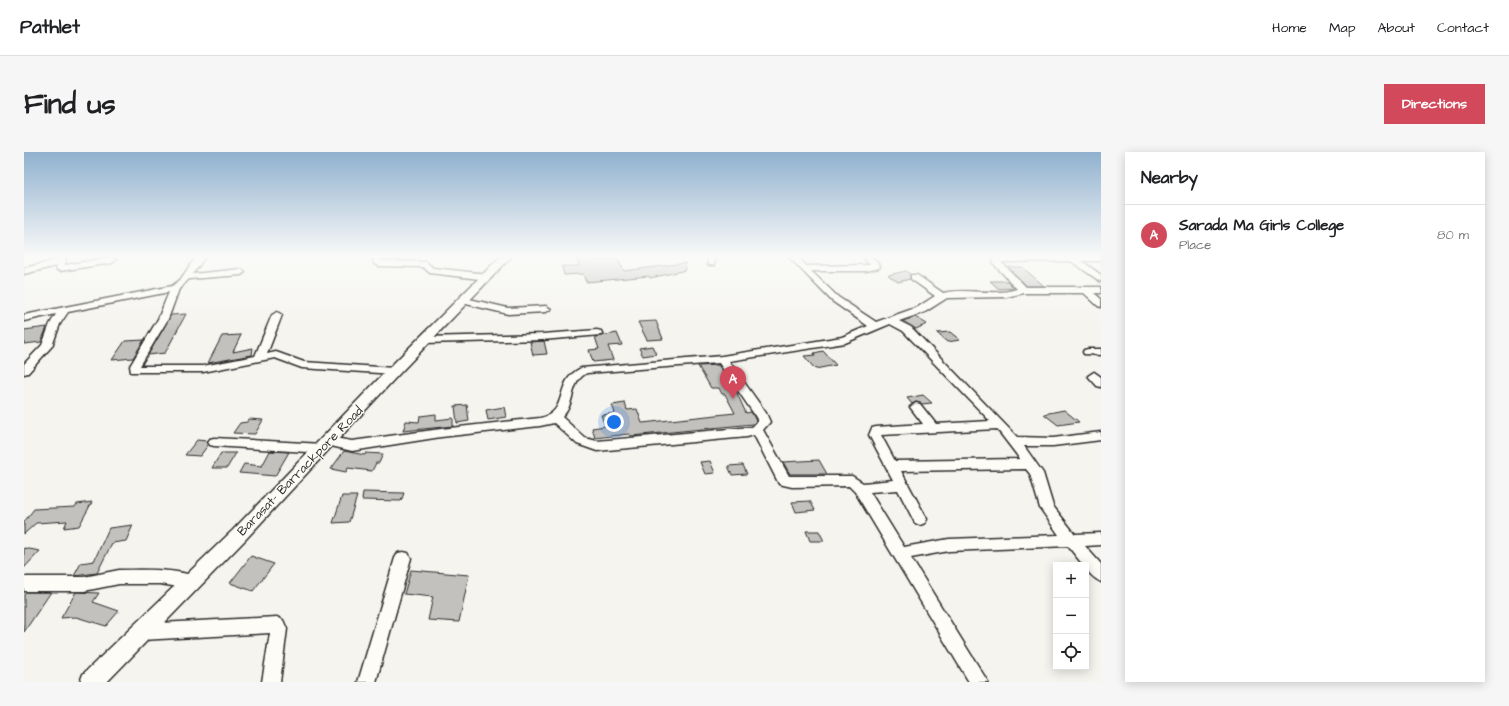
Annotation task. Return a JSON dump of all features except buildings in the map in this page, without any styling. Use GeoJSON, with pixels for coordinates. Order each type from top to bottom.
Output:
{"type":"FeatureCollection","features":[{"type":"Feature","properties":{"kind":"main road","name":"Barasat- Barrackpore Road"},"geometry":{"type":"LineString","coordinates":[[92,682],[140,632],[239,535],[394,371],[483,282]]}},
{"type":"Feature","properties":{"kind":"street"},"geometry":{"type":"LineString","coordinates":[[182,282],[175,288],[163,319],[135,366],[135,370],[203,369],[276,355],[302,365],[394,371]]}},
{"type":"Feature","properties":{"kind":"street"},"geometry":{"type":"LineString","coordinates":[[817,282],[835,299],[875,326]]}},
{"type":"Feature","properties":{"kind":"street"},"geometry":{"type":"LineString","coordinates":[[922,282],[942,297]]}},
{"type":"Feature","properties":{"kind":"street"},"geometry":{"type":"LineString","coordinates":[[1015,282],[1023,290]]}},
{"type":"Feature","properties":{"kind":"street"},"geometry":{"type":"LineString","coordinates":[[24,318],[175,288]]}},
{"type":"Feature","properties":{"kind":"street"},"geometry":{"type":"LineString","coordinates":[[214,442],[325,444],[352,446],[442,433],[540,422],[555,417],[563,408],[571,377],[577,372],[606,367],[722,359],[845,340],[861,330],[920,311],[942,297],[948,295],[1010,293],[1023,290],[1101,290]]}},
{"type":"Feature","properties":{"kind":"street"},"geometry":{"type":"LineString","coordinates":[[1086,290],[1101,304]]}},
{"type":"Feature","properties":{"kind":"street"},"geometry":{"type":"LineString","coordinates":[[464,301],[508,311],[546,309]]}},
{"type":"Feature","properties":{"kind":"street"},"geometry":{"type":"LineString","coordinates":[[24,371],[47,346],[55,324],[65,309]]}},
{"type":"Feature","properties":{"kind":"street"},"geometry":{"type":"LineString","coordinates":[[260,357],[277,315]]}},
{"type":"Feature","properties":{"kind":"street"},"geometry":{"type":"LineString","coordinates":[[890,320],[907,329],[1014,441],[1036,472],[1047,508],[1072,541],[1101,575]]}},
{"type":"Feature","properties":{"kind":"street"},"geometry":{"type":"LineString","coordinates":[[424,340],[542,337],[597,333]]}},
{"type":"Feature","properties":{"kind":"street"},"geometry":{"type":"LineString","coordinates":[[1088,352],[1101,352]]}},
{"type":"Feature","properties":{"kind":"street"},"geometry":{"type":"LineString","coordinates":[[555,417],[581,441],[597,446],[697,439],[747,433],[756,430],[764,422],[760,413],[722,359]]}},
{"type":"Feature","properties":{"kind":"street"},"geometry":{"type":"LineString","coordinates":[[916,407],[932,429]]}},
{"type":"Feature","properties":{"kind":"street"},"geometry":{"type":"LineString","coordinates":[[920,519],[875,435],[876,431],[1000,425]]}},
{"type":"Feature","properties":{"kind":"street"},"geometry":{"type":"LineString","coordinates":[[756,430],[762,436],[784,480],[792,482],[848,480],[856,483],[979,682]]}},
{"type":"Feature","properties":{"kind":"street"},"geometry":{"type":"LineString","coordinates":[[1014,441],[1054,442],[1101,436]]}},
{"type":"Feature","properties":{"kind":"street"},"geometry":{"type":"LineString","coordinates":[[891,466],[1030,464]]}},
{"type":"Feature","properties":{"kind":"street"},"geometry":{"type":"LineString","coordinates":[[860,488],[901,484]]}},
{"type":"Feature","properties":{"kind":"street"},"geometry":{"type":"LineString","coordinates":[[900,554],[949,545],[1101,539]]}},
{"type":"Feature","properties":{"kind":"street"},"geometry":{"type":"LineString","coordinates":[[367,682],[403,558]]}},
{"type":"Feature","properties":{"kind":"street"},"geometry":{"type":"LineString","coordinates":[[24,584],[84,584],[119,577],[160,578],[191,582]]}},
{"type":"Feature","properties":{"kind":"street"},"geometry":{"type":"LineString","coordinates":[[140,632],[277,625],[279,629],[271,682]]}},
{"type":"Feature","properties":{"kind":"place","name":"Sarada Ma Girls College"},"geometry":{"type":"Point","coordinates":[733,399]}}]}
